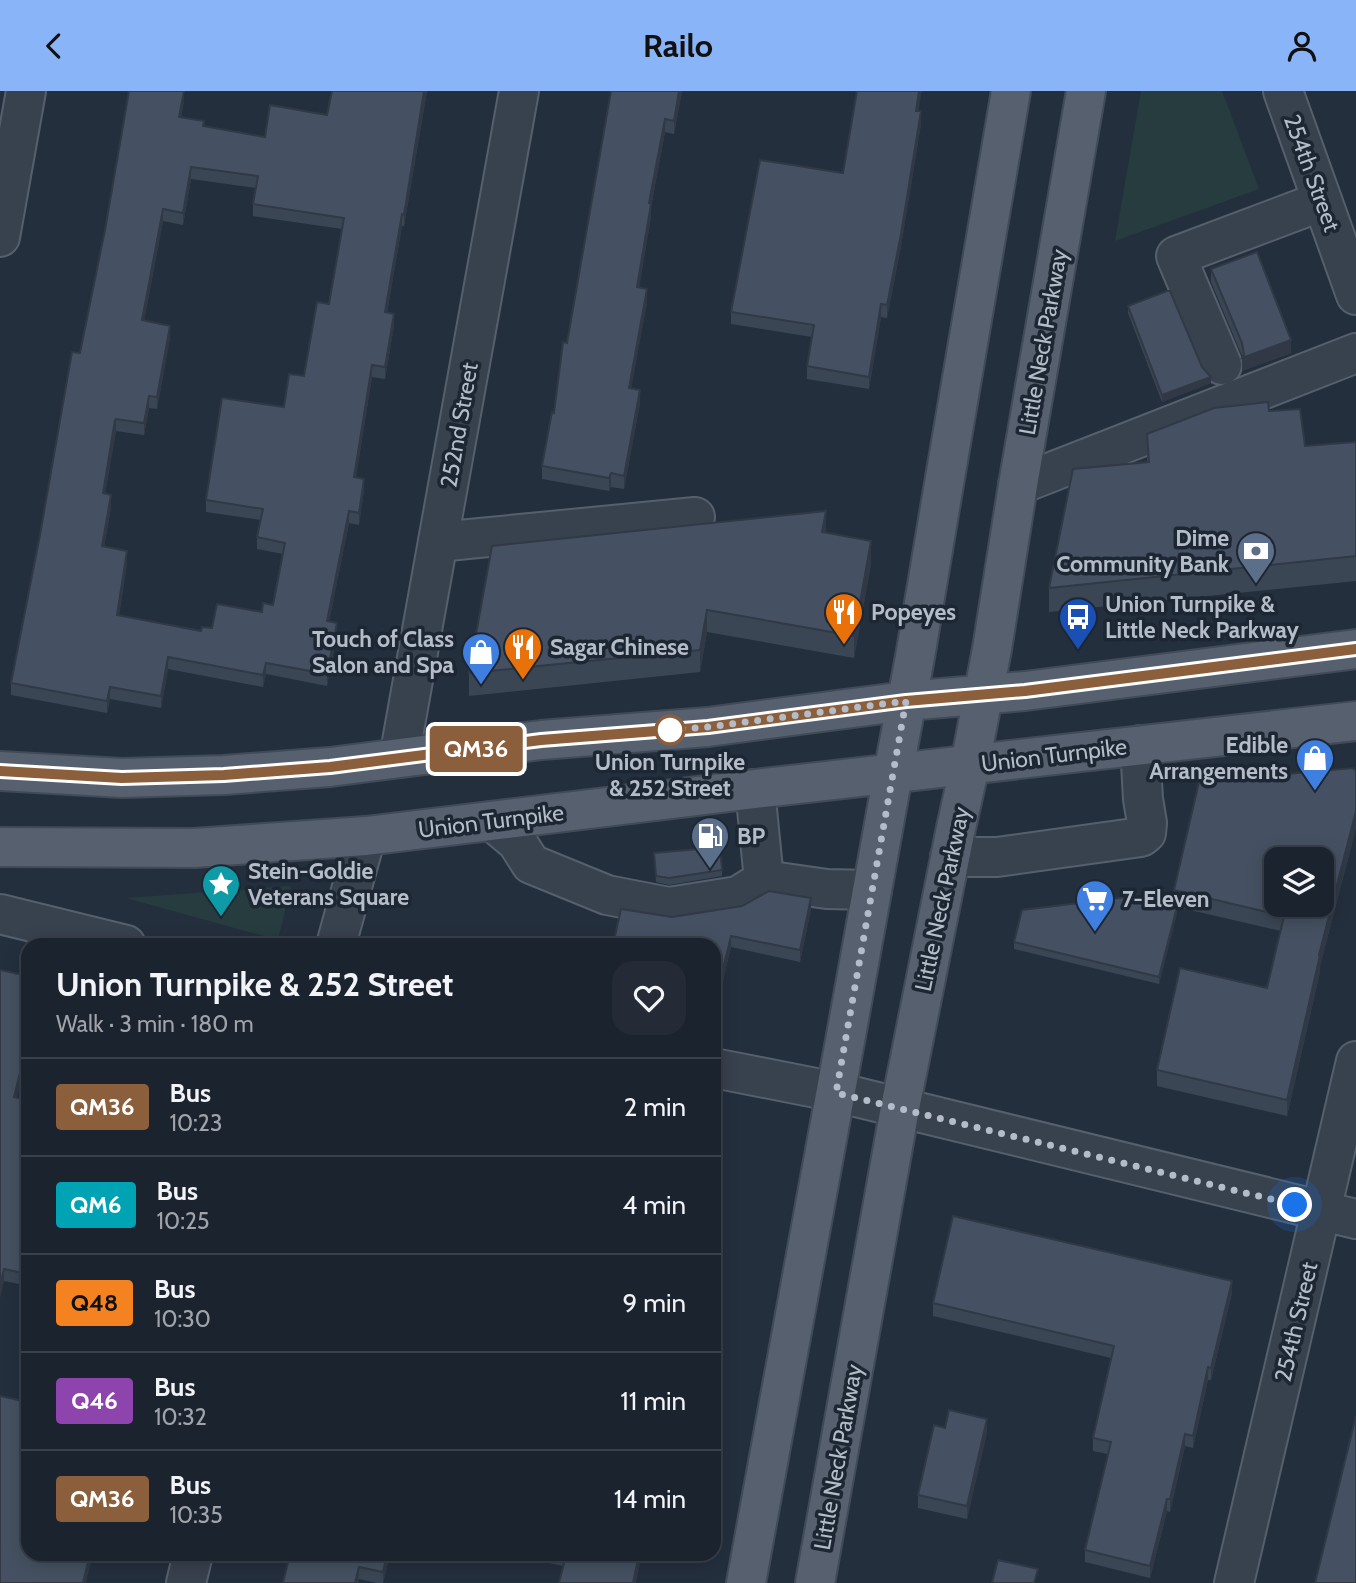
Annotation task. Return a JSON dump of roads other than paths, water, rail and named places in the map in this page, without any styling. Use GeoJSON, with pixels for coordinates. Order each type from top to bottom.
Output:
{"type":"FeatureCollection","features":[{"type":"Feature","properties":{"kind":"main road"},"geometry":{"type":"LineString","coordinates":[[746,1583],[915,657],[1011,91]]}},
{"type":"Feature","properties":{"kind":"main road","name":"Little Neck Parkway"},"geometry":{"type":"LineString","coordinates":[[816,1583],[900,1108],[970,765],[1086,91]]}},
{"type":"Feature","properties":{"kind":"main road"},"geometry":{"type":"LineString","coordinates":[[0,771],[122,778],[224,775],[330,767],[541,740],[708,727],[906,701],[1025,691],[1356,649]]}},
{"type":"Feature","properties":{"kind":"main road","name":"Union Turnpike"},"geometry":{"type":"LineString","coordinates":[[0,847],[194,848],[366,836],[1356,721]]}},
{"type":"Feature","properties":{"kind":"street"},"geometry":{"type":"LineString","coordinates":[[0,237],[26,91]]}},
{"type":"Feature","properties":{"kind":"street","name":"252nd Street"},"geometry":{"type":"LineString","coordinates":[[400,758],[519,91]]}},
{"type":"Feature","properties":{"kind":"street","name":"254th Street"},"geometry":{"type":"LineString","coordinates":[[1283,91],[1356,295]]}},
{"type":"Feature","properties":{"kind":"street"},"geometry":{"type":"LineString","coordinates":[[1222,365],[1176,256],[1322,201]]}},
{"type":"Feature","properties":{"kind":"street"},"geometry":{"type":"LineString","coordinates":[[1018,485],[1356,353]]}},
{"type":"Feature","properties":{"kind":"street"},"geometry":{"type":"LineString","coordinates":[[438,542],[695,517]]}},
{"type":"Feature","properties":{"kind":"street"},"geometry":{"type":"LineString","coordinates":[[950,857],[997,857],[1141,837],[1146,833],[1147,823],[1140,745]]}},
{"type":"Feature","properties":{"kind":"street"},"geometry":{"type":"LineString","coordinates":[[755,789],[764,880]]}},
{"type":"Feature","properties":{"kind":"street"},"geometry":{"type":"LineString","coordinates":[[492,821],[516,842],[531,864],[607,895],[669,907],[738,896],[764,880],[827,889],[872,890]]}},
{"type":"Feature","properties":{"kind":"street"},"geometry":{"type":"LineString","coordinates":[[338,938],[366,836]]}},
{"type":"Feature","properties":{"kind":"street"},"geometry":{"type":"LineString","coordinates":[[0,914],[98,938]]}},
{"type":"Feature","properties":{"kind":"street","name":"254th Street"},"geometry":{"type":"LineString","coordinates":[[1234,1583],[1339,1215],[1356,1062]]}},
{"type":"Feature","properties":{"kind":"street"},"geometry":{"type":"LineString","coordinates":[[721,1069],[900,1108],[1339,1215]]}},
{"type":"Feature","properties":{"kind":"street"},"geometry":{"type":"LineString","coordinates":[[186,1583],[191,1561]]}},
{"type":"Feature","properties":{"kind":"place","name":"Dime Community Bank"},"geometry":{"type":"Point","coordinates":[1256,585]}},
{"type":"Feature","properties":{"kind":"place","name":"Popeyes"},"geometry":{"type":"Point","coordinates":[844,646]}},
{"type":"Feature","properties":{"kind":"place","name":"Union Turnpike & Little Neck Parkway"},"geometry":{"type":"Point","coordinates":[1078,651]}},
{"type":"Feature","properties":{"kind":"place","name":"Sagar Chinese"},"geometry":{"type":"Point","coordinates":[523,681]}},
{"type":"Feature","properties":{"kind":"place","name":"Touch of Class Salon and Spa"},"geometry":{"type":"Point","coordinates":[481,686]}},
{"type":"Feature","properties":{"kind":"place","name":"Union Turnpike & 252 Street"},"geometry":{"type":"Point","coordinates":[670,730]}},
{"type":"Feature","properties":{"kind":"place","name":"Edible Arrangements"},"geometry":{"type":"Point","coordinates":[1315,792]}},
{"type":"Feature","properties":{"kind":"place","name":"BP"},"geometry":{"type":"Point","coordinates":[710,870]}},
{"type":"Feature","properties":{"kind":"place","name":"Stein-Goldie Veterans Square"},"geometry":{"type":"Point","coordinates":[221,918]}},
{"type":"Feature","properties":{"kind":"place","name":"7-Eleven"},"geometry":{"type":"Point","coordinates":[1095,933]}}]}
